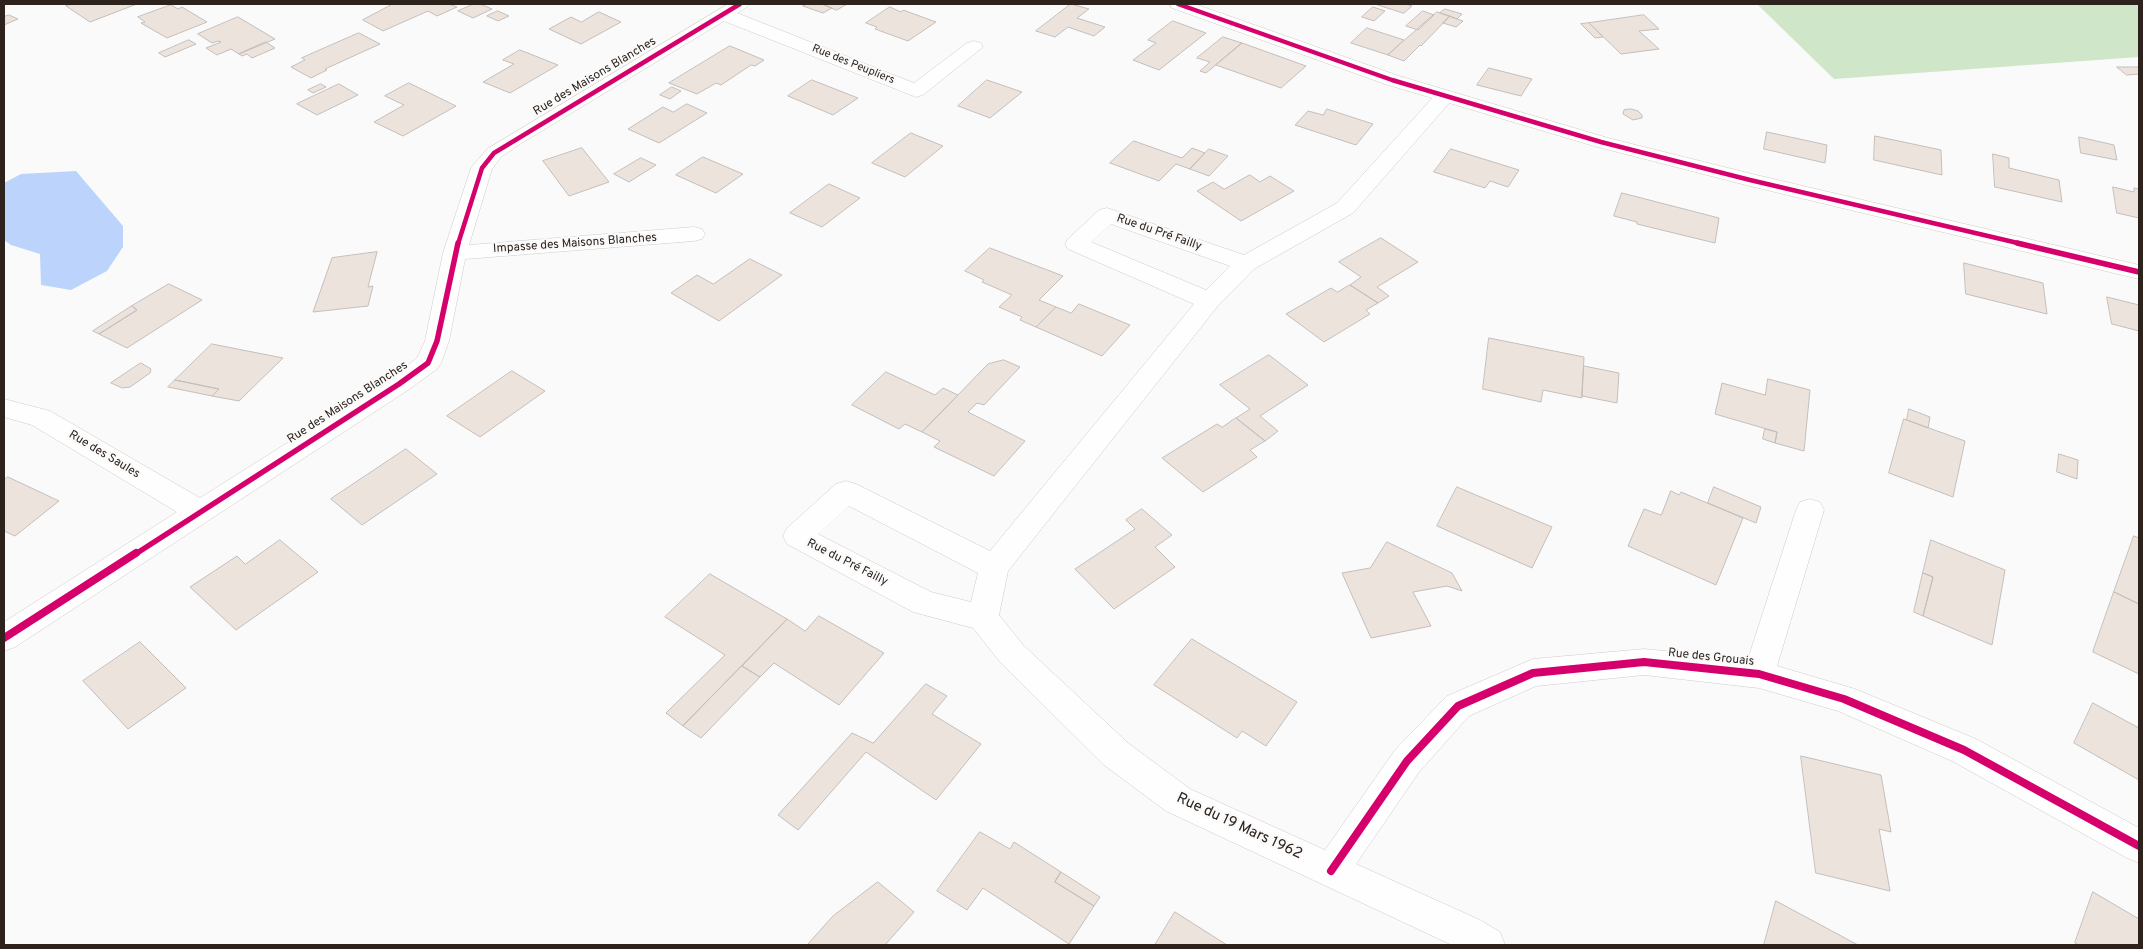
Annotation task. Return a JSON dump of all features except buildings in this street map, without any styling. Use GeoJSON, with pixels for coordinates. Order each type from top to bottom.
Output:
{"type":"FeatureCollection","features":[{"type":"Feature","properties":{"kind":"street"},"geometry":{"type":"LineString","coordinates":[[1178,4],[1320,56],[1444,97],[1592,140],[1750,180],[2139,272]]}},
{"type":"Feature","properties":{"kind":"street","name":"Rue des Peupliers"},"geometry":{"type":"LineString","coordinates":[[731,9],[916,91],[974,47]]}},
{"type":"Feature","properties":{"kind":"street","name":"Rue des Maisons Blanches"},"geometry":{"type":"LineString","coordinates":[[4,638],[400,384],[428,363],[436,342],[455,253],[482,168],[494,153],[731,9]]}},
{"type":"Feature","properties":{"kind":"street"},"geometry":{"type":"LineString","coordinates":[[983,618],[994,567],[1209,301],[1246,264],[1345,208],[1444,97]]}},
{"type":"Feature","properties":{"kind":"street","name":"Rue du Pré Failly"},"geometry":{"type":"LineString","coordinates":[[1209,301],[1076,244],[1107,215],[1246,264]]}},
{"type":"Feature","properties":{"kind":"street","name":"Impasse des Maisons Blanches"},"geometry":{"type":"LineString","coordinates":[[455,253],[694,234]]}},
{"type":"Feature","properties":{"kind":"street","name":"Rue des Saules"},"geometry":{"type":"LineString","coordinates":[[4,408],[41,418],[200,512]]}},
{"type":"Feature","properties":{"kind":"street","name":"Rue du Pré Failly"},"geometry":{"type":"LineString","coordinates":[[983,618],[924,602],[797,536],[846,492],[994,567]]}},
{"type":"Feature","properties":{"kind":"street","name":"Rue des Grouais"},"geometry":{"type":"LineString","coordinates":[[1759,674],[1810,510]]}},
{"type":"Feature","properties":{"kind":"street","name":"Rue du 19 Mars 1962"},"geometry":{"type":"LineString","coordinates":[[983,618],[1012,654],[1116,754],[1178,800],[1468,933],[1487,945]]}},
{"type":"Feature","properties":{"kind":"street","name":"Rue des Grouais"},"geometry":{"type":"LineString","coordinates":[[1331,871],[1407,761],[1458,706],[1533,673],[1644,662],[1759,674],[1844,699],[1964,750],[2139,846]]}},
{"type":"Feature","properties":{"kind":"green space"},"geometry":{"type":"Polygon","coordinates":[[[1757,4],[2139,4],[2139,57],[1834,79],[1757,4]]]}},
{"type":"Feature","properties":{"kind":"water"},"geometry":{"type":"Polygon","coordinates":[[[76,171],[123,226],[123,247],[107,271],[71,290],[41,285],[40,254],[11,245],[4,240],[4,183],[21,174],[76,171]]]}},
{"type":"Feature","properties":{"kind":"cycle path"},"geometry":{"type":"LineString","coordinates":[[4,638],[399,384],[428,363],[437,341],[455,253],[482,168],[494,153],[740,4]]}},
{"type":"Feature","properties":{"kind":"cycle path"},"geometry":{"type":"LineString","coordinates":[[1178,4],[1392,80],[1601,142],[1750,180],[2139,272]]}},
{"type":"Feature","properties":{"kind":"cycle path"},"geometry":{"type":"LineString","coordinates":[[1331,871],[1407,761],[1458,706],[1533,673],[1644,662],[1759,674],[1844,699],[1964,750],[2139,846]]}}]}
